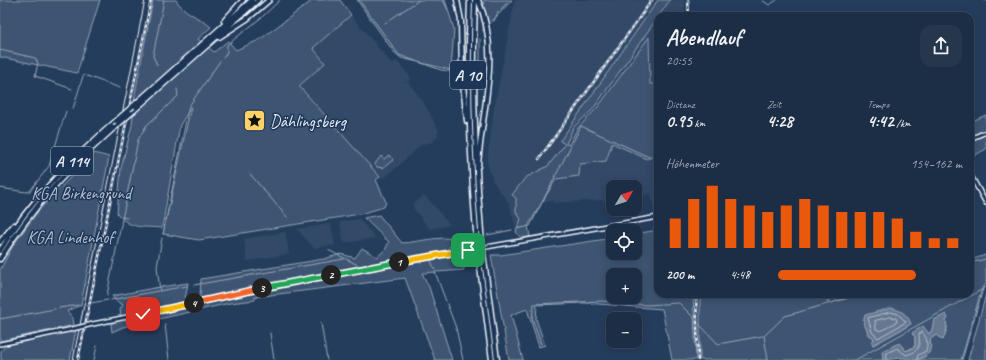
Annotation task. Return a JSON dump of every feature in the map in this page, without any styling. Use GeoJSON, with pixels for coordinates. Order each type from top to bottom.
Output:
{"type":"FeatureCollection","features":[{"type":"Feature","properties":{"kind":"highway"},"geometry":{"type":"LineString","coordinates":[[215,33],[243,0]]}},
{"type":"Feature","properties":{"kind":"highway","name":"A 114"},"geometry":{"type":"LineString","coordinates":[[0,251],[32,205],[67,166],[252,0]]}},
{"type":"Feature","properties":{"kind":"highway","name":"A 114"},"geometry":{"type":"LineString","coordinates":[[0,259],[23,223],[69,169],[258,0]]}},
{"type":"Feature","properties":{"kind":"highway"},"geometry":{"type":"LineString","coordinates":[[207,45],[248,18],[269,0]]}},
{"type":"Feature","properties":{"kind":"highway"},"geometry":{"type":"LineString","coordinates":[[457,0],[461,21],[462,76],[470,141]]}},
{"type":"Feature","properties":{"kind":"highway","name":"A 10"},"geometry":{"type":"LineString","coordinates":[[470,0],[468,68],[470,141],[477,245],[492,360]]}},
{"type":"Feature","properties":{"kind":"highway","name":"A 10"},"geometry":{"type":"LineString","coordinates":[[475,0],[474,64],[476,177],[482,244],[497,360]]}},
{"type":"Feature","properties":{"kind":"highway"},"geometry":{"type":"LineString","coordinates":[[476,177],[490,59],[490,44],[485,18],[478,0]]}},
{"type":"Feature","properties":{"kind":"highway"},"geometry":{"type":"LineString","coordinates":[[0,242],[32,205]]}},
{"type":"Feature","properties":{"kind":"main road"},"geometry":{"type":"LineString","coordinates":[[974,137],[986,132]]}},
{"type":"Feature","properties":{"kind":"main road"},"geometry":{"type":"LineString","coordinates":[[974,181],[986,203]]}},
{"type":"Feature","properties":{"kind":"main road"},"geometry":{"type":"LineString","coordinates":[[0,344],[344,272],[654,219]]}},
{"type":"Feature","properties":{"kind":"shaded area"},"geometry":{"type":"Polygon","coordinates":[[[515,0],[685,0],[685,12],[654,12],[654,215],[651,194],[642,195],[642,180],[606,180],[606,202],[602,200],[554,203],[554,201],[541,202],[528,226],[516,229],[509,203],[493,182],[487,162],[494,109],[515,0]]]}},
{"type":"Feature","properties":{"kind":"shaded area"},"geometry":{"type":"Polygon","coordinates":[[[351,15],[392,64],[397,61],[412,79],[404,83],[408,82],[423,101],[439,131],[437,133],[438,137],[435,138],[433,142],[422,144],[387,176],[381,178],[299,86],[325,63],[312,48],[351,15]]]}},
{"type":"Feature","properties":{"kind":"shaded area"},"geometry":{"type":"Polygon","coordinates":[[[423,196],[426,197],[450,225],[430,229],[414,209],[413,204],[423,196]]]}},
{"type":"Feature","properties":{"kind":"shaded area"},"geometry":{"type":"Polygon","coordinates":[[[359,219],[376,238],[344,243],[340,222],[359,219]]]}},
{"type":"Feature","properties":{"kind":"shaded area"},"geometry":{"type":"Polygon","coordinates":[[[331,224],[335,245],[314,248],[297,229],[331,224]]]}},
{"type":"Feature","properties":{"kind":"shaded area"},"geometry":{"type":"Polygon","coordinates":[[[285,232],[289,254],[247,261],[244,239],[285,232]]]}},
{"type":"Feature","properties":{"kind":"shaded area"},"geometry":{"type":"Polygon","coordinates":[[[693,298],[700,298],[700,360],[696,360],[693,298]]]}},
{"type":"Feature","properties":{"kind":"green space"},"geometry":{"type":"Polygon","coordinates":[[[0,0],[100,0],[77,73],[0,57],[0,0]]]}},
{"type":"Feature","properties":{"kind":"green space"},"geometry":{"type":"Polygon","coordinates":[[[153,0],[176,0],[183,8],[211,27],[198,39],[214,52],[228,41],[236,50],[259,40],[313,0],[340,0],[351,15],[313,48],[325,63],[299,86],[380,177],[376,180],[386,202],[384,207],[360,214],[199,240],[163,234],[191,107],[180,125],[162,228],[132,225],[122,218],[117,213],[121,168],[132,125],[135,94],[153,0]]]}},
{"type":"Feature","properties":{"kind":"green space"},"geometry":{"type":"Polygon","coordinates":[[[357,0],[445,0],[454,29],[451,70],[401,58],[393,51],[357,0]]]}},
{"type":"Feature","properties":{"kind":"green space"},"geometry":{"type":"Polygon","coordinates":[[[484,0],[512,0],[483,31],[484,0]]]}},
{"type":"Feature","properties":{"kind":"green space"},"geometry":{"type":"Polygon","coordinates":[[[658,0],[670,0],[662,12],[654,12],[654,23],[593,109],[573,128],[566,144],[569,145],[577,129],[598,107],[649,37],[650,84],[654,84],[654,155],[647,159],[612,143],[606,161],[580,164],[579,176],[556,179],[528,226],[530,237],[521,238],[516,232],[521,219],[516,212],[516,198],[512,195],[525,178],[548,166],[565,144],[560,141],[658,0]]]}},
{"type":"Feature","properties":{"kind":"green space"},"geometry":{"type":"Polygon","coordinates":[[[986,115],[986,149],[974,156],[974,120],[986,115]]]}},
{"type":"Feature","properties":{"kind":"green space"},"geometry":{"type":"Polygon","coordinates":[[[94,153],[109,157],[81,305],[67,311],[73,318],[74,325],[0,341],[0,270],[14,244],[40,209],[94,153]]]}},
{"type":"Feature","properties":{"kind":"green space"},"geometry":{"type":"Polygon","coordinates":[[[389,155],[393,160],[383,168],[377,167],[375,164],[381,156],[384,159],[389,155]]]}},
{"type":"Feature","properties":{"kind":"green space"},"geometry":{"type":"Polygon","coordinates":[[[379,215],[402,243],[448,238],[454,239],[463,255],[464,270],[422,273],[429,287],[452,360],[435,360],[405,278],[255,297],[255,300],[230,303],[123,327],[112,332],[111,324],[121,319],[120,309],[123,305],[116,301],[112,296],[188,283],[185,299],[200,296],[201,279],[324,259],[341,254],[355,258],[362,248],[377,257],[385,250],[389,242],[364,218],[379,215]]]}},
{"type":"Feature","properties":{"kind":"green space"},"geometry":{"type":"Polygon","coordinates":[[[654,231],[654,298],[693,298],[696,360],[672,360],[662,309],[585,303],[537,305],[536,319],[545,345],[539,347],[527,309],[511,315],[523,360],[509,360],[491,255],[501,255],[606,239],[606,260],[642,260],[642,233],[654,231]]]}},
{"type":"Feature","properties":{"kind":"green space"},"geometry":{"type":"Polygon","coordinates":[[[986,255],[986,285],[982,288],[961,360],[917,360],[925,357],[931,346],[930,340],[936,335],[943,340],[947,328],[946,321],[934,320],[932,330],[929,334],[912,334],[915,337],[915,346],[906,351],[899,343],[882,359],[883,360],[700,360],[700,298],[829,298],[830,303],[846,298],[974,298],[974,259],[986,255]],[[863,319],[869,335],[874,338],[873,345],[908,326],[863,319]]]}},
{"type":"Feature","properties":{"kind":"green space"},"geometry":{"type":"Polygon","coordinates":[[[986,294],[986,360],[968,360],[986,294]]]}},
{"type":"Feature","properties":{"kind":"green space"},"geometry":{"type":"Polygon","coordinates":[[[76,330],[70,360],[1,360],[1,351],[6,345],[76,330]]]}},
{"type":"Feature","properties":{"kind":"water"},"geometry":{"type":"Polygon","coordinates":[[[891,308],[903,313],[911,324],[873,345],[872,343],[874,338],[869,334],[866,328],[864,321],[865,315],[891,308]]]}},
{"type":"Feature","properties":{"kind":"water"},"geometry":{"type":"Polygon","coordinates":[[[946,314],[948,318],[946,321],[947,328],[943,340],[936,335],[930,339],[931,346],[929,353],[917,360],[903,358],[883,360],[882,351],[899,343],[906,351],[915,347],[915,337],[912,333],[923,326],[929,334],[932,330],[934,320],[946,314]]]}},
{"type":"Feature","properties":{"kind":"waterway"},"geometry":{"type":"LineString","coordinates":[[157,65],[153,56],[164,0]]}},
{"type":"Feature","properties":{"kind":"waterway"},"geometry":{"type":"LineString","coordinates":[[223,58],[227,52],[227,45],[262,17],[280,0]]}},
{"type":"Feature","properties":{"kind":"waterway"},"geometry":{"type":"LineString","coordinates":[[359,0],[399,55],[441,70],[456,72]]}},
{"type":"Feature","properties":{"kind":"waterway"},"geometry":{"type":"LineString","coordinates":[[385,23],[419,0]]}},
{"type":"Feature","properties":{"kind":"waterway"},"geometry":{"type":"LineString","coordinates":[[443,0],[448,10]]}},
{"type":"Feature","properties":{"kind":"waterway"},"geometry":{"type":"LineString","coordinates":[[762,0],[769,5],[777,0]]}},
{"type":"Feature","properties":{"kind":"waterway"},"geometry":{"type":"LineString","coordinates":[[494,21],[498,12],[508,2]]}},
{"type":"Feature","properties":{"kind":"waterway"},"geometry":{"type":"LineString","coordinates":[[480,39],[480,72]]}},
{"type":"Feature","properties":{"kind":"waterway"},"geometry":{"type":"LineString","coordinates":[[0,50],[35,58],[38,63],[35,76],[72,89]]}},
{"type":"Feature","properties":{"kind":"waterway"},"geometry":{"type":"LineString","coordinates":[[163,234],[189,106],[220,61]]}},
{"type":"Feature","properties":{"kind":"waterway"},"geometry":{"type":"LineString","coordinates":[[73,109],[83,76],[85,75]]}},
{"type":"Feature","properties":{"kind":"waterway"},"geometry":{"type":"LineString","coordinates":[[87,76],[120,88]]}},
{"type":"Feature","properties":{"kind":"waterway"},"geometry":{"type":"LineString","coordinates":[[107,295],[138,140],[146,126],[178,96],[177,89]]}},
{"type":"Feature","properties":{"kind":"waterway"},"geometry":{"type":"LineString","coordinates":[[0,188],[26,192],[30,191],[49,166],[66,111]]}},
{"type":"Feature","properties":{"kind":"waterway"},"geometry":{"type":"LineString","coordinates":[[516,229],[530,226],[581,126],[651,158]]}},
{"type":"Feature","properties":{"kind":"waterway"},"geometry":{"type":"LineString","coordinates":[[250,174],[287,217]]}},
{"type":"Feature","properties":{"kind":"waterway"},"geometry":{"type":"LineString","coordinates":[[122,217],[127,218]]}},
{"type":"Feature","properties":{"kind":"waterway"},"geometry":{"type":"LineString","coordinates":[[487,235],[512,230]]}},
{"type":"Feature","properties":{"kind":"waterway"},"geometry":{"type":"LineString","coordinates":[[160,291],[157,267],[162,238]]}},
{"type":"Feature","properties":{"kind":"waterway"},"geometry":{"type":"LineString","coordinates":[[328,250],[360,266],[446,251],[452,243]]}},
{"type":"Feature","properties":{"kind":"waterway"},"geometry":{"type":"LineString","coordinates":[[194,285],[344,259]]}},
{"type":"Feature","properties":{"kind":"waterway"},"geometry":{"type":"LineString","coordinates":[[974,262],[986,259]]}},
{"type":"Feature","properties":{"kind":"waterway"},"geometry":{"type":"LineString","coordinates":[[431,261],[435,270]]}},
{"type":"Feature","properties":{"kind":"waterway"},"geometry":{"type":"LineString","coordinates":[[435,272],[456,328],[463,360]]}},
{"type":"Feature","properties":{"kind":"waterway"},"geometry":{"type":"LineString","coordinates":[[159,291],[187,286]]}},
{"type":"Feature","properties":{"kind":"waterway"},"geometry":{"type":"LineString","coordinates":[[962,360],[983,289],[986,287]]}},
{"type":"Feature","properties":{"kind":"waterway"},"geometry":{"type":"LineString","coordinates":[[974,294],[983,289]]}},
{"type":"Feature","properties":{"kind":"waterway"},"geometry":{"type":"LineString","coordinates":[[111,300],[158,291]]}},
{"type":"Feature","properties":{"kind":"waterway"},"geometry":{"type":"LineString","coordinates":[[827,298],[828,303]]}},
{"type":"Feature","properties":{"kind":"waterway"},"geometry":{"type":"LineString","coordinates":[[768,360],[764,336],[785,316],[849,298]]}},
{"type":"Feature","properties":{"kind":"waterway"},"geometry":{"type":"LineString","coordinates":[[855,360],[967,298]]}},
{"type":"Feature","properties":{"kind":"waterway"},"geometry":{"type":"LineString","coordinates":[[91,303],[108,300]]}},
{"type":"Feature","properties":{"kind":"waterway"},"geometry":{"type":"LineString","coordinates":[[541,344],[532,318],[534,304],[602,301],[647,305],[679,303],[694,318]]}},
{"type":"Feature","properties":{"kind":"waterway"},"geometry":{"type":"LineString","coordinates":[[59,308],[78,305]]}},
{"type":"Feature","properties":{"kind":"waterway"},"geometry":{"type":"LineString","coordinates":[[0,319],[55,309]]}},
{"type":"Feature","properties":{"kind":"waterway"},"geometry":{"type":"LineString","coordinates":[[321,323],[327,360]]}},
{"type":"Feature","properties":{"kind":"waterway"},"geometry":{"type":"LineString","coordinates":[[165,324],[169,360]]}},
{"type":"Feature","properties":{"kind":"waterway"},"geometry":{"type":"LineString","coordinates":[[699,324],[718,344],[763,336]]}},
{"type":"Feature","properties":{"kind":"waterway"},"geometry":{"type":"LineString","coordinates":[[270,333],[274,360]]}},
{"type":"Feature","properties":{"kind":"waterway"},"geometry":{"type":"LineString","coordinates":[[94,360],[97,346]]}},
{"type":"Feature","properties":{"kind":"tram line"},"geometry":{"type":"LineString","coordinates":[[73,360],[145,0]]}},
{"type":"Feature","properties":{"kind":"railway"},"geometry":{"type":"LineString","coordinates":[[78,360],[151,0]]}},
{"type":"Feature","properties":{"kind":"railway"},"geometry":{"type":"LineString","coordinates":[[539,159],[652,0]]}},
{"type":"Feature","properties":{"kind":"railway"},"geometry":{"type":"LineString","coordinates":[[688,0],[689,12]]}},
{"type":"Feature","properties":{"kind":"railway"},"geometry":{"type":"LineString","coordinates":[[696,298],[698,360]]}},
{"type":"Feature","properties":{"kind":"place","name":"Dählingsberg"},"geometry":{"type":"Point","coordinates":[255,121]}},
{"type":"Feature","properties":{"kind":"route"},"geometry":{"type":"LineString","coordinates":[[143,314],[292,282],[468,250]]}},
{"type":"Feature","properties":{"kind":"park label","name":"KGA Birkengrund"},"geometry":{"type":"Point","coordinates":[81,193]}},
{"type":"Feature","properties":{"kind":"park label","name":"KGA Lindenhof"},"geometry":{"type":"Point","coordinates":[70,237]}}]}
